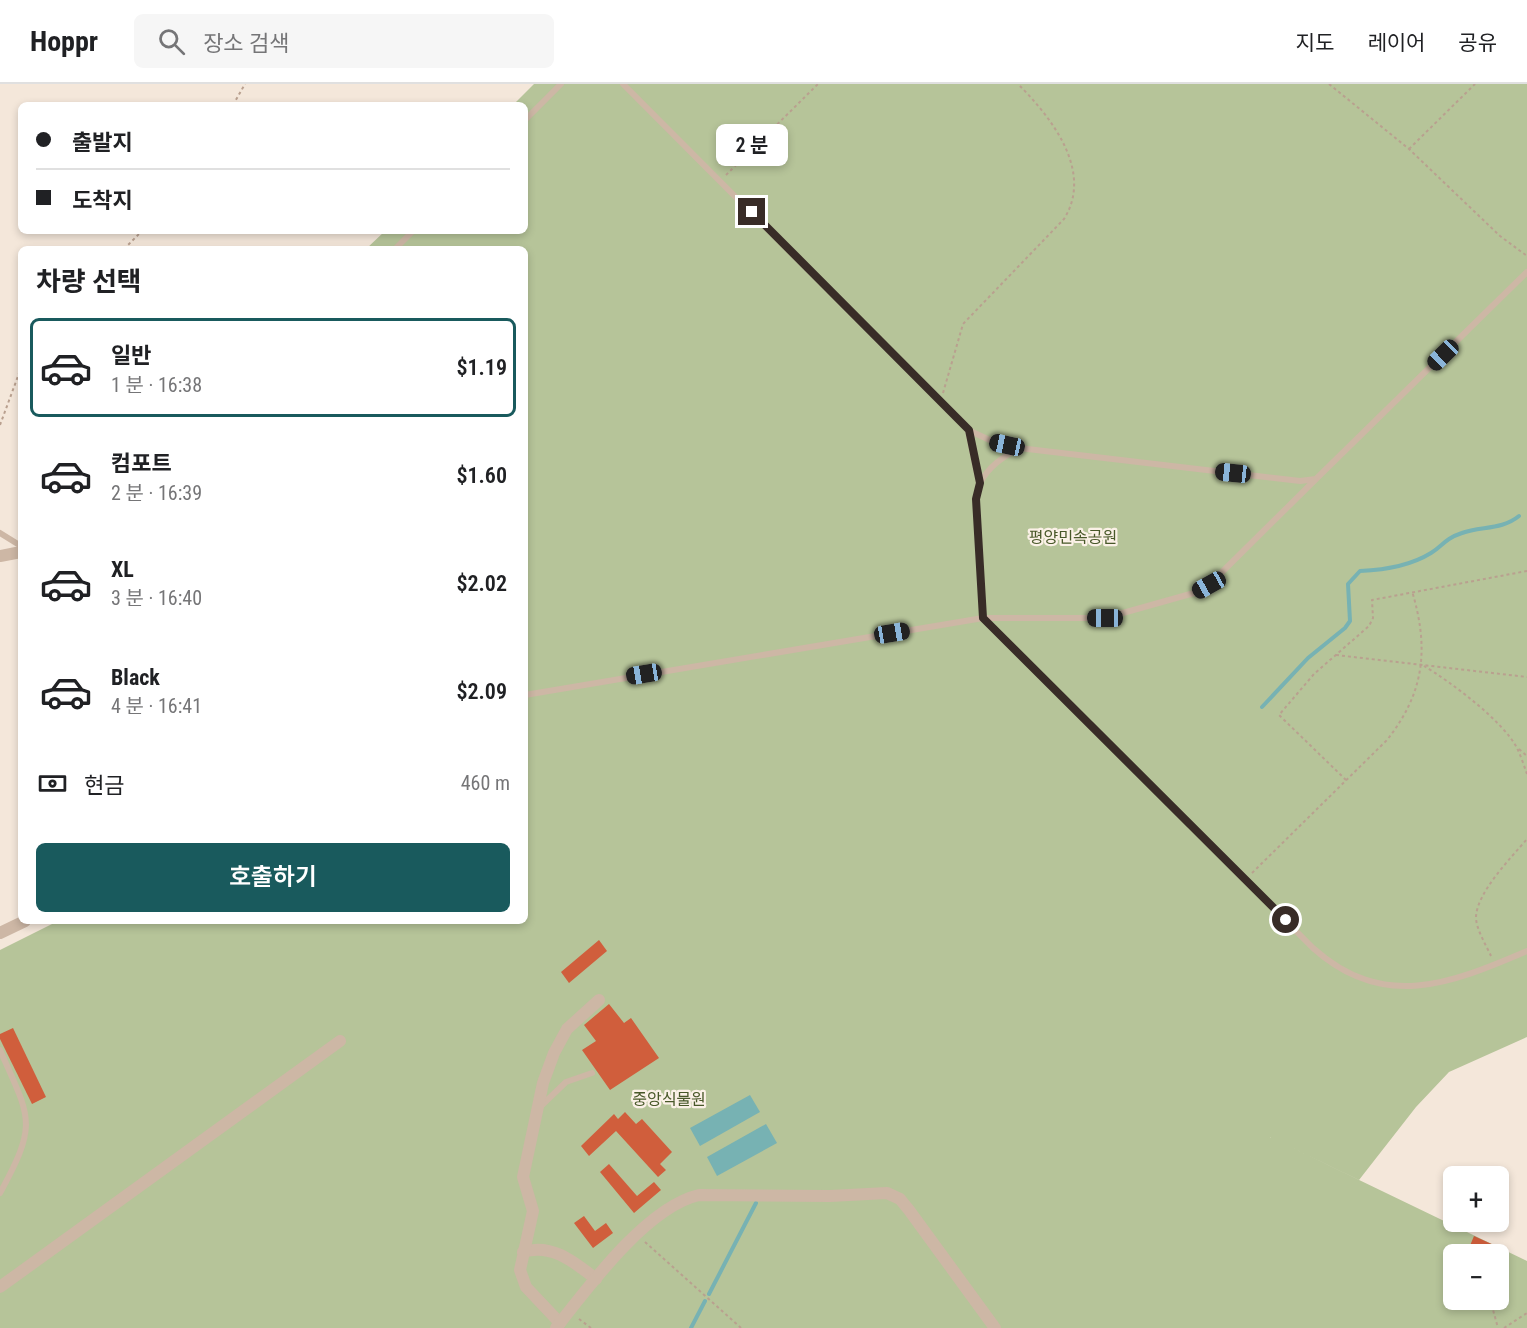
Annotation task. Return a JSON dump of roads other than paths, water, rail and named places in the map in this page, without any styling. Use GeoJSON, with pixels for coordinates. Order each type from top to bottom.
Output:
{"type":"FeatureCollection","features":[{"type":"Feature","properties":{"kind":"street"},"geometry":{"type":"LineString","coordinates":[[0,556],[18,553]]}},
{"type":"Feature","properties":{"kind":"street"},"geometry":{"type":"LineString","coordinates":[[0,933],[19,924]]}},
{"type":"Feature","properties":{"kind":"street"},"geometry":{"type":"LineString","coordinates":[[599,1000],[567,1029],[543,1083],[523,1177],[533,1210],[520,1270],[526,1287],[558,1325],[635,1235],[674,1203],[699,1195],[830,1196],[887,1193],[900,1199],[909,1210],[995,1328]]}},
{"type":"Feature","properties":{"kind":"street"},"geometry":{"type":"LineString","coordinates":[[0,1287],[340,1041]]}},
{"type":"Feature","properties":{"kind":"street"},"geometry":{"type":"LineString","coordinates":[[523,1252],[537,1248],[550,1251],[570,1260],[596,1279]]}},
{"type":"Feature","properties":{"kind":"lane"},"geometry":{"type":"LineString","coordinates":[[528,117],[561,84]]}},
{"type":"Feature","properties":{"kind":"lane"},"geometry":{"type":"LineString","coordinates":[[623,84],[969,430],[994,442],[1019,448],[1300,481],[1316,479]]}},
{"type":"Feature","properties":{"kind":"lane"},"geometry":{"type":"LineString","coordinates":[[398,246],[410,234]]}},
{"type":"Feature","properties":{"kind":"lane"},"geometry":{"type":"LineString","coordinates":[[528,694],[983,618],[1105,618],[1194,593],[1209,585],[1527,272]]}},
{"type":"Feature","properties":{"kind":"lane"},"geometry":{"type":"LineString","coordinates":[[969,430],[980,483]]}},
{"type":"Feature","properties":{"kind":"lane"},"geometry":{"type":"LineString","coordinates":[[1019,448],[1000,459],[986,472],[980,483],[976,499],[983,618],[1327,961],[1348,974],[1368,982],[1402,987],[1423,986],[1446,982],[1527,951]]}},
{"type":"Feature","properties":{"kind":"lane"},"geometry":{"type":"LineString","coordinates":[[0,533],[18,544]]}},
{"type":"Feature","properties":{"kind":"lane"},"geometry":{"type":"LineString","coordinates":[[0,1050],[23,1103],[27,1120],[21,1154],[0,1193]]}},
{"type":"Feature","properties":{"kind":"lane"},"geometry":{"type":"LineString","coordinates":[[538,1110],[566,1082],[592,1073]]}},
{"type":"Feature","properties":{"kind":"water"},"geometry":{"type":"Polygon","coordinates":[[[750,1095],[760,1112],[700,1146],[690,1128],[750,1095]]]}},
{"type":"Feature","properties":{"kind":"water"},"geometry":{"type":"Polygon","coordinates":[[[766,1124],[777,1143],[717,1176],[707,1157],[766,1124]]]}},
{"type":"Feature","properties":{"kind":"waterway"},"geometry":{"type":"LineString","coordinates":[[1262,707],[1308,658],[1345,628],[1350,621],[1348,584],[1360,571],[1406,564],[1431,553],[1456,535],[1506,524],[1519,516]]}},
{"type":"Feature","properties":{"kind":"waterway"},"geometry":{"type":"LineString","coordinates":[[709,1294],[756,1203]]}},
{"type":"Feature","properties":{"kind":"waterway"},"geometry":{"type":"LineString","coordinates":[[691,1328],[705,1301]]}},
{"type":"Feature","properties":{"kind":"park label","name":"평양민속공원"},"geometry":{"type":"Point","coordinates":[1073,537]}},
{"type":"Feature","properties":{"kind":"park label","name":"중앙식물원"},"geometry":{"type":"Point","coordinates":[669,1099]}}]}
